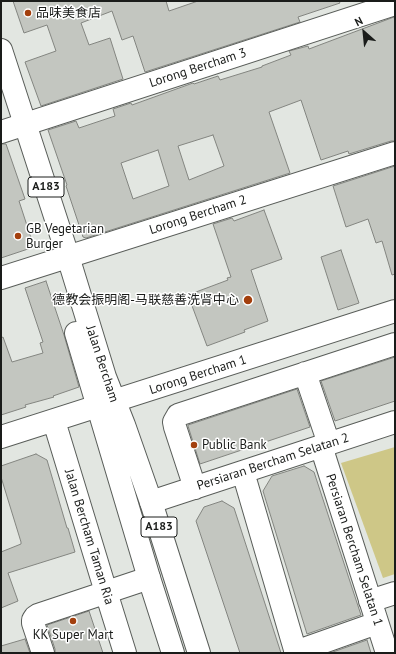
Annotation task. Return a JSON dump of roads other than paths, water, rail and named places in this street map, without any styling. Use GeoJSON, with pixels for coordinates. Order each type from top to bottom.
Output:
{"type":"FeatureCollection","features":[{"type":"Feature","properties":{"kind":"street","name":"Lorong Bercham 3"},"geometry":{"type":"LineString","coordinates":[[14,128],[395,4]]}},
{"type":"Feature","properties":{"kind":"street","name":"Jalan Bercham"},"geometry":{"type":"LineString","coordinates":[[1,50],[14,128]]}},
{"type":"Feature","properties":{"kind":"street","name":"Jalan Bercham"},"geometry":{"type":"LineString","coordinates":[[1,84],[14,128],[105,377],[106,404],[148,578],[172,653]]}},
{"type":"Feature","properties":{"kind":"street","name":"Lorong Bercham 2"},"geometry":{"type":"LineString","coordinates":[[1,278],[395,152]]}},
{"type":"Feature","properties":{"kind":"street","name":"Lorong Bercham 1"},"geometry":{"type":"LineString","coordinates":[[1,437],[395,312]]}},
{"type":"Feature","properties":{"kind":"street"},"geometry":{"type":"LineString","coordinates":[[195,488],[175,427],[174,422],[178,415],[395,344]]}},
{"type":"Feature","properties":{"kind":"street","name":"Persiaran Bercham Selatan 1"},"geometry":{"type":"LineString","coordinates":[[305,373],[370,601],[387,653]]}},
{"type":"Feature","properties":{"kind":"street","name":"Jalan Bercham"},"geometry":{"type":"LineString","coordinates":[[106,404],[124,425],[151,502],[199,653]]}},
{"type":"Feature","properties":{"kind":"street","name":"Jalan Bercham Taman Ria"},"geometry":{"type":"LineString","coordinates":[[54,421],[125,653]]}},
{"type":"Feature","properties":{"kind":"street","name":"Persiaran Bercham Selatan 2"},"geometry":{"type":"LineString","coordinates":[[151,502],[395,422]]}},
{"type":"Feature","properties":{"kind":"street"},"geometry":{"type":"LineString","coordinates":[[243,472],[296,652],[377,623]]}},
{"type":"Feature","properties":{"kind":"street"},"geometry":{"type":"LineString","coordinates":[[43,653],[33,623],[35,617],[148,578]]}},
{"type":"Feature","properties":{"kind":"street"},"geometry":{"type":"LineString","coordinates":[[370,601],[395,593]]}},
{"type":"Feature","properties":{"kind":"place","name":"品味美食店"},"geometry":{"type":"Point","coordinates":[28,13]}},
{"type":"Feature","properties":{"kind":"place","name":"GB Vegetarian Burger"},"geometry":{"type":"Point","coordinates":[18,236]}},
{"type":"Feature","properties":{"kind":"place","name":"德教会振明阁-马联慈善洗肾中心"},"geometry":{"type":"Point","coordinates":[248,300]}},
{"type":"Feature","properties":{"kind":"place","name":"Public Bank"},"geometry":{"type":"Point","coordinates":[194,445]}},
{"type":"Feature","properties":{"kind":"place","name":"KK Super Mart"},"geometry":{"type":"Point","coordinates":[73,621]}}]}
